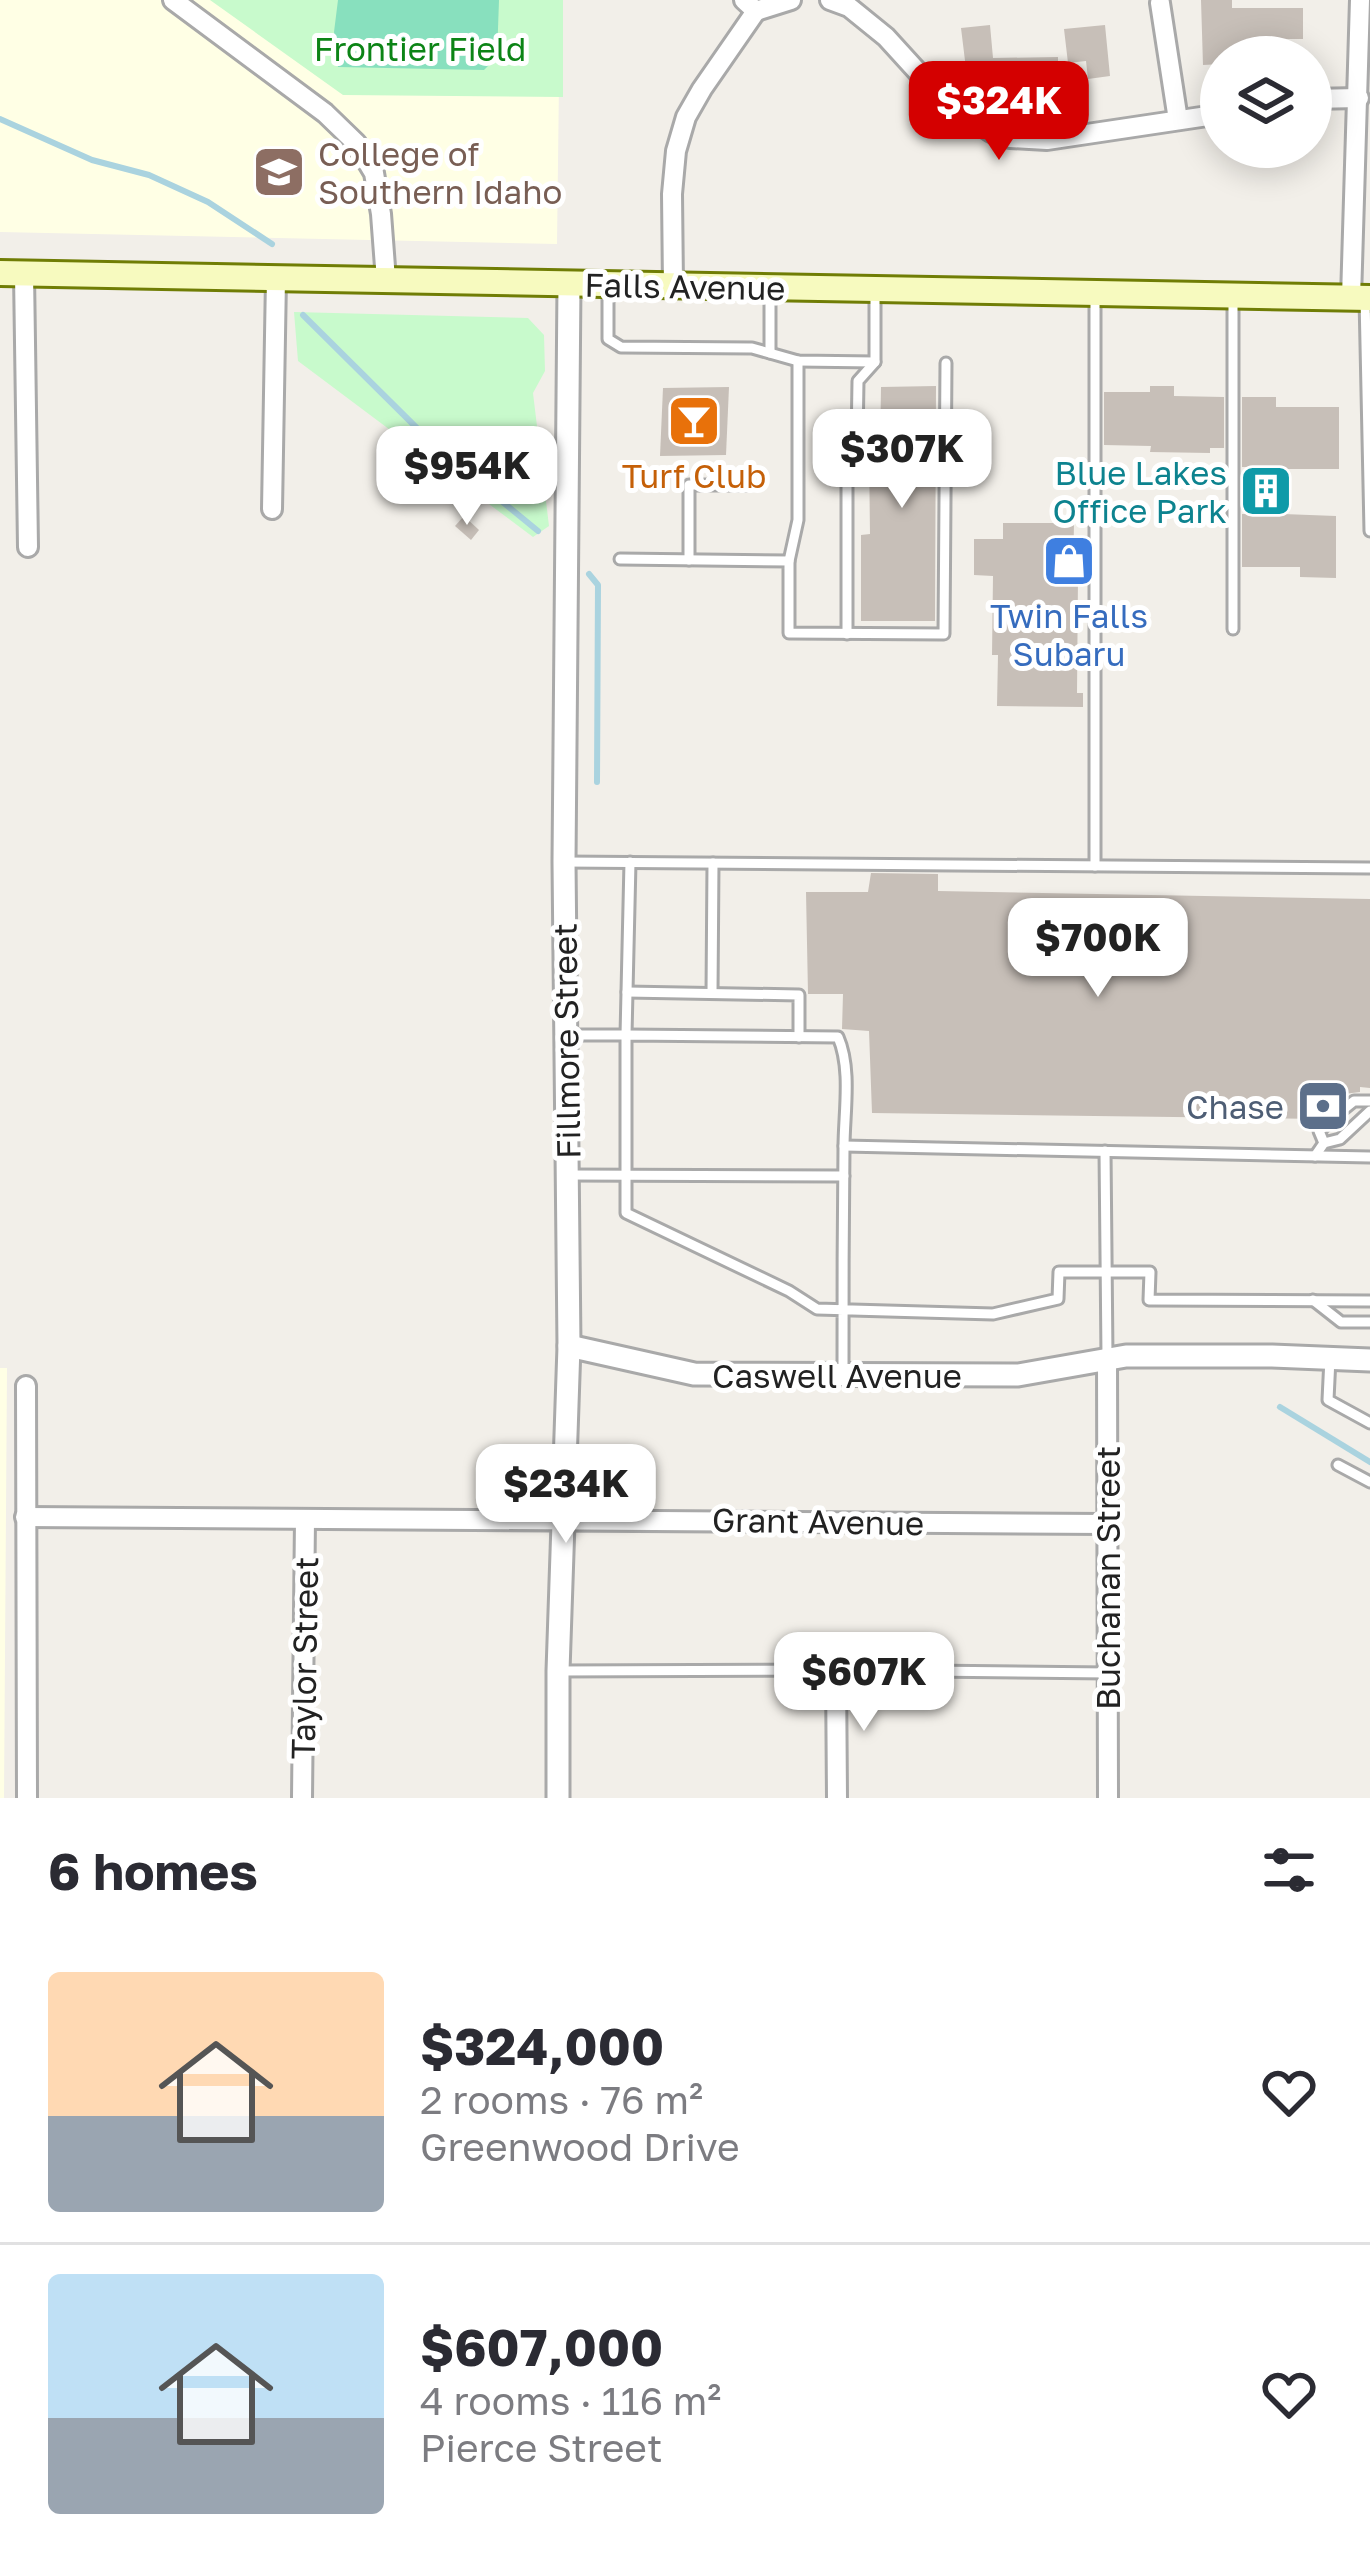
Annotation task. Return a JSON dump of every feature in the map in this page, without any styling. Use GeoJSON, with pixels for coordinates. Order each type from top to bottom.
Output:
{"type":"FeatureCollection","features":[{"type":"Feature","properties":{"kind":"main road","name":"Falls Avenue"},"geometry":{"type":"LineString","coordinates":[[12,273],[1362,298]]}},
{"type":"Feature","properties":{"kind":"street"},"geometry":{"type":"LineString","coordinates":[[173,0],[325,112],[356,143],[374,173],[386,280]]}},
{"type":"Feature","properties":{"kind":"street"},"geometry":{"type":"LineString","coordinates":[[673,286],[672,194],[676,151],[686,117],[750,5],[790,0]]}},
{"type":"Feature","properties":{"kind":"street"},"geometry":{"type":"LineString","coordinates":[[830,0],[849,7],[886,37],[947,104],[991,132],[1047,140],[1200,117]]}},
{"type":"Feature","properties":{"kind":"street"},"geometry":{"type":"LineString","coordinates":[[1360,0],[1362,298]]}},
{"type":"Feature","properties":{"kind":"street"},"geometry":{"type":"LineString","coordinates":[[1160,3],[1178,120]]}},
{"type":"Feature","properties":{"kind":"street"},"geometry":{"type":"LineString","coordinates":[[1332,101],[1362,104]]}},
{"type":"Feature","properties":{"kind":"street"},"geometry":{"type":"LineString","coordinates":[[12,273],[28,547]]}},
{"type":"Feature","properties":{"kind":"street"},"geometry":{"type":"LineString","coordinates":[[272,508],[276,278]]}},
{"type":"Feature","properties":{"kind":"street","name":"Fillmore Street"},"geometry":{"type":"LineString","coordinates":[[558,1798],[569,1346],[564,862],[568,284]]}},
{"type":"Feature","properties":{"kind":"street","name":"Caswell Avenue"},"geometry":{"type":"LineString","coordinates":[[569,1346],[694,1374],[1018,1375],[1126,1356],[1370,1360]]}},
{"type":"Feature","properties":{"kind":"street","name":"Buchanan Street"},"geometry":{"type":"LineString","coordinates":[[1107,1359],[1108,1798]]}},
{"type":"Feature","properties":{"kind":"street"},"geometry":{"type":"LineString","coordinates":[[26,1386],[27,1798]]}},
{"type":"Feature","properties":{"kind":"street","name":"Grant Avenue"},"geometry":{"type":"LineString","coordinates":[[25,1517],[1107,1524]]}},
{"type":"Feature","properties":{"kind":"street","name":"Taylor Street"},"geometry":{"type":"LineString","coordinates":[[302,1798],[305,1519]]}},
{"type":"Feature","properties":{"kind":"street"},"geometry":{"type":"LineString","coordinates":[[836,1670],[837,1798]]}},
{"type":"Feature","properties":{"kind":"lane"},"geometry":{"type":"LineString","coordinates":[[608,285],[608,339],[621,347],[752,348],[798,362],[875,362]]}},
{"type":"Feature","properties":{"kind":"lane"},"geometry":{"type":"LineString","coordinates":[[770,288],[770,353]]}},
{"type":"Feature","properties":{"kind":"lane"},"geometry":{"type":"LineString","coordinates":[[847,634],[847,472],[856,442],[858,380],[875,362],[875,290]]}},
{"type":"Feature","properties":{"kind":"lane"},"geometry":{"type":"LineString","coordinates":[[1095,294],[1095,866]]}},
{"type":"Feature","properties":{"kind":"lane"},"geometry":{"type":"LineString","coordinates":[[1233,295],[1233,628]]}},
{"type":"Feature","properties":{"kind":"lane"},"geometry":{"type":"LineString","coordinates":[[1362,298],[1370,531]]}},
{"type":"Feature","properties":{"kind":"lane"},"geometry":{"type":"LineString","coordinates":[[798,362],[798,520],[789,560],[789,633],[847,634],[944,634],[946,363]]}},
{"type":"Feature","properties":{"kind":"lane"},"geometry":{"type":"LineString","coordinates":[[689,560],[688,485],[750,485]]}},
{"type":"Feature","properties":{"kind":"lane"},"geometry":{"type":"LineString","coordinates":[[620,559],[789,560]]}},
{"type":"Feature","properties":{"kind":"lane"},"geometry":{"type":"LineString","coordinates":[[564,862],[1370,868]]}},
{"type":"Feature","properties":{"kind":"lane"},"geometry":{"type":"LineString","coordinates":[[630,862],[626,1213],[788,1291],[817,1310],[993,1314],[1058,1299],[1059,1272],[1150,1272],[1149,1300],[1370,1300]]}},
{"type":"Feature","properties":{"kind":"lane"},"geometry":{"type":"LineString","coordinates":[[712,993],[713,863]]}},
{"type":"Feature","properties":{"kind":"lane"},"geometry":{"type":"LineString","coordinates":[[627,992],[799,995],[799,1037]]}},
{"type":"Feature","properties":{"kind":"lane"},"geometry":{"type":"LineString","coordinates":[[566,1036],[838,1037],[844,1052],[843,1376]]}},
{"type":"Feature","properties":{"kind":"lane"},"geometry":{"type":"LineString","coordinates":[[1344,1108],[1354,1101],[1370,1101]]}},
{"type":"Feature","properties":{"kind":"lane"},"geometry":{"type":"LineString","coordinates":[[1316,1156],[1324,1143],[1340,1139],[1370,1112]]}},
{"type":"Feature","properties":{"kind":"lane"},"geometry":{"type":"LineString","coordinates":[[1324,1143],[1319,1131],[1332,1120]]}},
{"type":"Feature","properties":{"kind":"lane"},"geometry":{"type":"LineString","coordinates":[[844,1146],[1370,1157]]}},
{"type":"Feature","properties":{"kind":"lane"},"geometry":{"type":"LineString","coordinates":[[1105,1151],[1107,1359]]}},
{"type":"Feature","properties":{"kind":"lane"},"geometry":{"type":"LineString","coordinates":[[568,1175],[844,1176]]}},
{"type":"Feature","properties":{"kind":"lane"},"geometry":{"type":"LineString","coordinates":[[1313,1300],[1341,1322],[1370,1322]]}},
{"type":"Feature","properties":{"kind":"lane"},"geometry":{"type":"LineString","coordinates":[[1330,1358],[1328,1400],[1370,1419]]}},
{"type":"Feature","properties":{"kind":"lane"},"geometry":{"type":"LineString","coordinates":[[1338,1465],[1370,1482]]}},
{"type":"Feature","properties":{"kind":"lane"},"geometry":{"type":"LineString","coordinates":[[558,1671],[1108,1673]]}},
{"type":"Feature","properties":{"kind":"shaded area","name":"College of Southern Idaho"},"geometry":{"type":"Polygon","coordinates":[[[0,0],[560,0],[557,244],[0,232],[0,0]]]}},
{"type":"Feature","properties":{"kind":"shaded area"},"geometry":{"type":"Polygon","coordinates":[[[0,1368],[7,1368],[4,1798],[0,1798],[0,1368]]]}},
{"type":"Feature","properties":{"kind":"green space","name":"Frontier Field"},"geometry":{"type":"Polygon","coordinates":[[[210,0],[563,0],[563,97],[343,95],[210,0]]]}},
{"type":"Feature","properties":{"kind":"green space"},"geometry":{"type":"Polygon","coordinates":[[[338,0],[499,0],[497,57],[484,70],[338,67],[334,32],[338,0]]]}},
{"type":"Feature","properties":{"kind":"green space"},"geometry":{"type":"Polygon","coordinates":[[[294,312],[528,318],[544,335],[545,371],[533,393],[549,526],[533,537],[298,361],[294,312]]]}},
{"type":"Feature","properties":{"kind":"building"},"geometry":{"type":"Polygon","coordinates":[[[1201,0],[1232,0],[1232,8],[1303,8],[1303,36],[1202,36],[1201,0]]]}},
{"type":"Feature","properties":{"kind":"building"},"geometry":{"type":"Polygon","coordinates":[[[990,25],[993,58],[1058,57],[1058,91],[1033,91],[1033,80],[990,85],[989,74],[967,77],[961,28],[990,25]]]}},
{"type":"Feature","properties":{"kind":"building"},"geometry":{"type":"Polygon","coordinates":[[[1105,25],[1110,76],[1088,79],[1086,61],[1068,63],[1064,29],[1105,25]]]}},
{"type":"Feature","properties":{"kind":"building"},"geometry":{"type":"Polygon","coordinates":[[[936,386],[935,621],[861,621],[861,535],[870,534],[869,453],[880,453],[881,387],[936,386]]]}},
{"type":"Feature","properties":{"kind":"building"},"geometry":{"type":"Polygon","coordinates":[[[1150,386],[1174,386],[1174,396],[1224,397],[1224,448],[1210,448],[1210,453],[1150,452],[1151,446],[1104,445],[1104,392],[1150,392],[1150,386]]]}},
{"type":"Feature","properties":{"kind":"building","name":"Turf Club"},"geometry":{"type":"Polygon","coordinates":[[[729,387],[726,455],[660,456],[663,388],[729,387]]]}},
{"type":"Feature","properties":{"kind":"building","name":"Blue Lakes Office Park"},"geometry":{"type":"Polygon","coordinates":[[[1242,397],[1276,397],[1276,407],[1339,407],[1339,469],[1284,469],[1283,514],[1336,516],[1336,578],[1300,577],[1300,567],[1242,567],[1242,514],[1249,514],[1250,467],[1242,467],[1242,397]]]}},
{"type":"Feature","properties":{"kind":"building"},"geometry":{"type":"Polygon","coordinates":[[[464,516],[479,530],[471,540],[455,526],[464,516]]]}},
{"type":"Feature","properties":{"kind":"building"},"geometry":{"type":"Polygon","coordinates":[[[1003,523],[1074,523],[1077,693],[1083,693],[1083,707],[997,706],[993,576],[974,575],[974,539],[1003,539],[1003,523]]]}},
{"type":"Feature","properties":{"kind":"building"},"geometry":{"type":"Polygon","coordinates":[[[871,873],[938,874],[938,891],[1370,899],[1370,1088],[1344,1094],[1336,1112],[1319,1119],[872,1113],[869,1031],[842,1029],[843,994],[808,994],[806,892],[868,892],[871,873]]]}},
{"type":"Feature","properties":{"kind":"waterway"},"geometry":{"type":"LineString","coordinates":[[0,119],[92,160],[149,175],[208,202],[272,244]]}},
{"type":"Feature","properties":{"kind":"waterway"},"geometry":{"type":"LineString","coordinates":[[303,315],[438,449],[538,531]]}},
{"type":"Feature","properties":{"kind":"waterway"},"geometry":{"type":"LineString","coordinates":[[589,574],[598,585],[597,782]]}},
{"type":"Feature","properties":{"kind":"waterway"},"geometry":{"type":"LineString","coordinates":[[1280,1407],[1370,1462]]}},
{"type":"Feature","properties":{"kind":"place","name":"College of Southern Idaho"},"geometry":{"type":"Point","coordinates":[279,172]}},
{"type":"Feature","properties":{"kind":"place","name":"Turf Club"},"geometry":{"type":"Point","coordinates":[694,421]}},
{"type":"Feature","properties":{"kind":"place","name":"Blue Lakes Office Park"},"geometry":{"type":"Point","coordinates":[1266,491]}},
{"type":"Feature","properties":{"kind":"place","name":"Twin Falls Subaru"},"geometry":{"type":"Point","coordinates":[1069,561]}},
{"type":"Feature","properties":{"kind":"place","name":"Chase"},"geometry":{"type":"Point","coordinates":[1323,1106]}}]}
